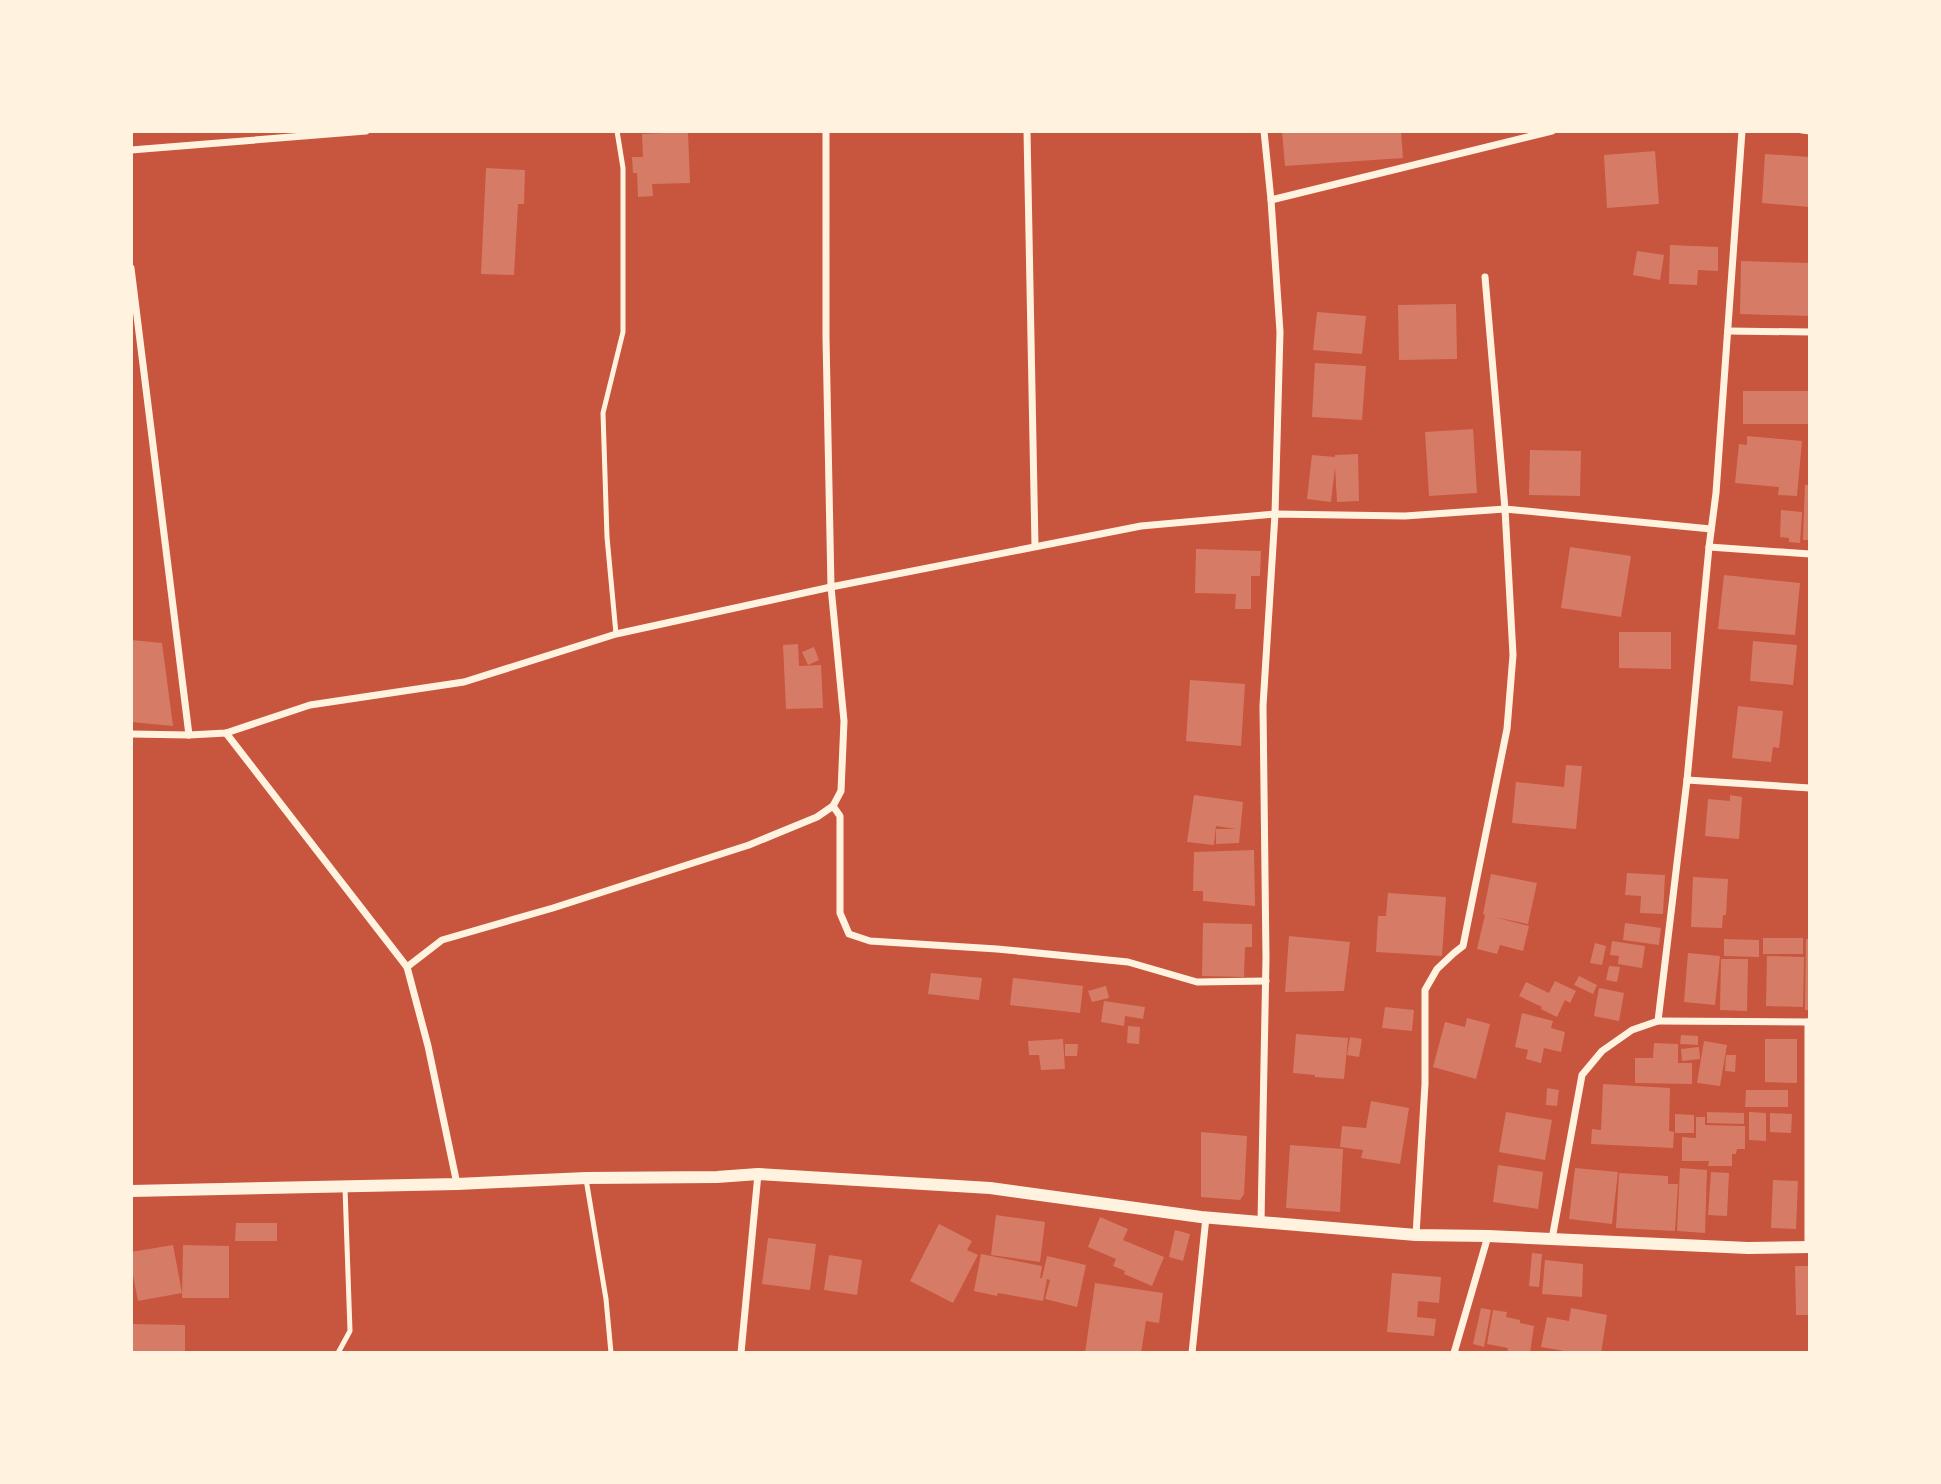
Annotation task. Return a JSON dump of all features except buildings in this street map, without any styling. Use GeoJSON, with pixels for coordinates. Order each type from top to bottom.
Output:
{"type":"FeatureCollection","features":[{"type":"Feature","properties":{"kind":"street"},"geometry":{"type":"LineString","coordinates":[[131,150],[366,131]]}},
{"type":"Feature","properties":{"kind":"street"},"geometry":{"type":"LineString","coordinates":[[407,967],[442,940],[553,908],[748,845],[817,817],[832,806],[841,791],[844,721],[831,587],[826,338],[826,131]]}},
{"type":"Feature","properties":{"kind":"street"},"geometry":{"type":"LineString","coordinates":[[1027,131],[1035,546]]}},
{"type":"Feature","properties":{"kind":"street"},"geometry":{"type":"LineString","coordinates":[[1261,1222],[1266,981],[1264,706],[1275,514],[1280,332],[1264,131]]}},
{"type":"Feature","properties":{"kind":"street"},"geometry":{"type":"LineString","coordinates":[[1271,200],[1552,131]]}},
{"type":"Feature","properties":{"kind":"street"},"geometry":{"type":"LineString","coordinates":[[1658,1021],[1687,780],[1711,528],[1742,131]]}},
{"type":"Feature","properties":{"kind":"street"},"geometry":{"type":"LineString","coordinates":[[131,268],[188,735]]}},
{"type":"Feature","properties":{"kind":"street"},"geometry":{"type":"LineString","coordinates":[[1416,1235],[1425,1084],[1426,990],[1437,969],[1464,946],[1507,729],[1513,655],[1505,509],[1485,276]]}},
{"type":"Feature","properties":{"kind":"street"},"geometry":{"type":"LineString","coordinates":[[1728,331],[1810,332]]}},
{"type":"Feature","properties":{"kind":"street"},"geometry":{"type":"LineString","coordinates":[[131,734],[226,733],[310,705],[464,682],[616,634],[831,587],[1141,526],[1275,514],[1405,516],[1505,509],[1711,528]]}},
{"type":"Feature","properties":{"kind":"street"},"geometry":{"type":"LineString","coordinates":[[1709,547],[1810,554]]}},
{"type":"Feature","properties":{"kind":"street"},"geometry":{"type":"LineString","coordinates":[[226,733],[407,967],[428,1046],[457,1184]]}},
{"type":"Feature","properties":{"kind":"street"},"geometry":{"type":"LineString","coordinates":[[1687,780],[1810,788]]}},
{"type":"Feature","properties":{"kind":"street"},"geometry":{"type":"LineString","coordinates":[[832,806],[839,816],[840,913],[849,934],[870,941],[997,948],[1128,962],[1197,982],[1266,981]]}},
{"type":"Feature","properties":{"kind":"street"},"geometry":{"type":"LineString","coordinates":[[131,1191],[758,1174],[990,1188],[1206,1217],[1416,1235],[1748,1248],[1809,1247],[1809,1022],[1658,1021],[1632,1030],[1602,1051],[1582,1076],[1552,1239]]}},
{"type":"Feature","properties":{"kind":"street"},"geometry":{"type":"LineString","coordinates":[[741,1353],[758,1174]]}},
{"type":"Feature","properties":{"kind":"street"},"geometry":{"type":"LineString","coordinates":[[1192,1353],[1206,1217]]}},
{"type":"Feature","properties":{"kind":"street"},"geometry":{"type":"LineString","coordinates":[[1454,1353],[1488,1236]]}},
{"type":"Feature","properties":{"kind":"lane"},"geometry":{"type":"LineString","coordinates":[[616,634],[607,537],[603,412],[622,332],[624,168],[617,131]]}},
{"type":"Feature","properties":{"kind":"lane"},"geometry":{"type":"LineString","coordinates":[[1802,131],[1810,132]]}},
{"type":"Feature","properties":{"kind":"lane"},"geometry":{"type":"LineString","coordinates":[[586,1178],[606,1299],[611,1353]]}},
{"type":"Feature","properties":{"kind":"lane"},"geometry":{"type":"LineString","coordinates":[[338,1353],[350,1331],[345,1186]]}}]}
